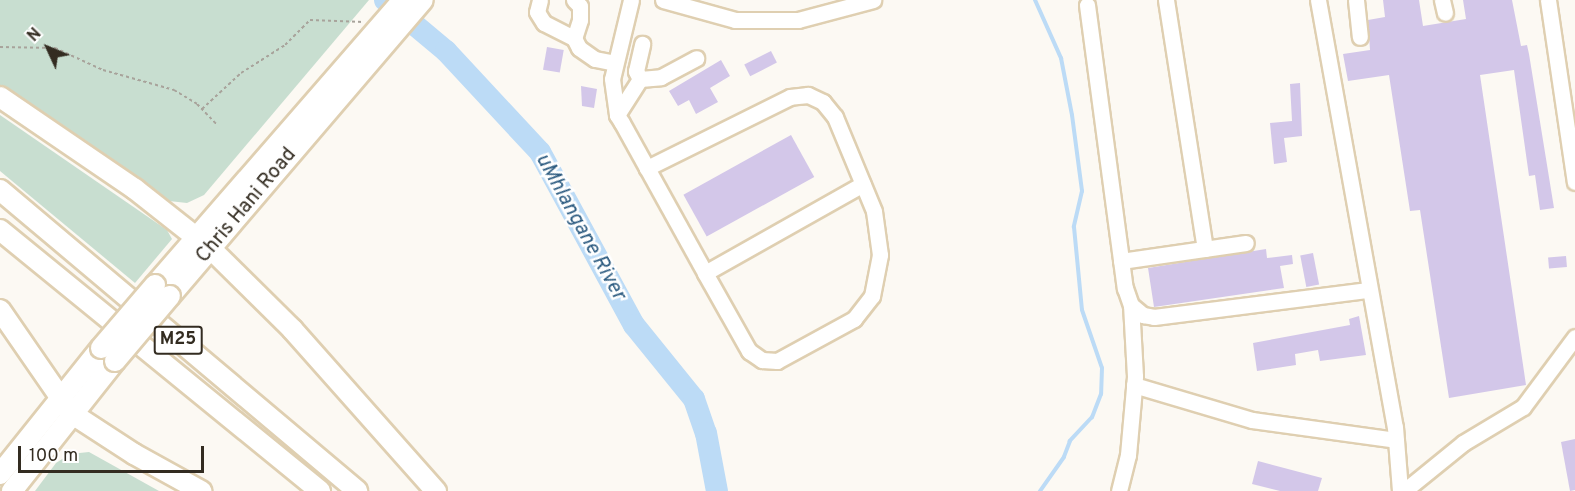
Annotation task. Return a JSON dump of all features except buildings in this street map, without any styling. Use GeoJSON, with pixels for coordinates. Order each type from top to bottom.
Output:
{"type":"FeatureCollection","features":[{"type":"Feature","properties":{"kind":"main road","name":"Chris Hani Road"},"geometry":{"type":"LineString","coordinates":[[352,71],[403,0]]}},
{"type":"Feature","properties":{"kind":"main road","name":"Chris Hani Road"},"geometry":{"type":"LineString","coordinates":[[65,405],[352,71],[423,0]]}},
{"type":"Feature","properties":{"kind":"main road"},"geometry":{"type":"LineString","coordinates":[[0,97],[135,189],[204,243],[292,329],[436,491]]}},
{"type":"Feature","properties":{"kind":"main road","name":"M25"},"geometry":{"type":"LineString","coordinates":[[0,190],[357,491]]}},
{"type":"Feature","properties":{"kind":"main road","name":"M25"},"geometry":{"type":"LineString","coordinates":[[0,230],[320,491]]}},
{"type":"Feature","properties":{"kind":"main road"},"geometry":{"type":"LineString","coordinates":[[0,310],[65,405],[124,448],[201,491]]}},
{"type":"Feature","properties":{"kind":"main road"},"geometry":{"type":"LineString","coordinates":[[0,474],[65,405]]}},
{"type":"Feature","properties":{"kind":"main road"},"geometry":{"type":"LineString","coordinates":[[12,491],[65,405]]}},
{"type":"Feature","properties":{"kind":"street"},"geometry":{"type":"LineString","coordinates":[[540,0],[539,19],[574,39],[587,55],[615,63]]}},
{"type":"Feature","properties":{"kind":"street"},"geometry":{"type":"LineString","coordinates":[[574,0],[580,6],[580,20],[574,39]]}},
{"type":"Feature","properties":{"kind":"street"},"geometry":{"type":"LineString","coordinates":[[631,0],[615,63],[612,98],[617,115],[749,351],[762,360],[777,361],[854,320],[872,296],[880,255],[874,211],[835,117],[823,102],[808,95],[790,97],[647,168]]}},
{"type":"Feature","properties":{"kind":"street"},"geometry":{"type":"LineString","coordinates":[[663,0],[735,20],[798,20],[873,0]]}},
{"type":"Feature","properties":{"kind":"street"},"geometry":{"type":"LineString","coordinates":[[1166,0],[1205,249]]}},
{"type":"Feature","properties":{"kind":"street"},"geometry":{"type":"LineString","coordinates":[[1318,0],[1396,440],[1402,491]]}},
{"type":"Feature","properties":{"kind":"street"},"geometry":{"type":"LineString","coordinates":[[1356,0],[1359,37]]}},
{"type":"Feature","properties":{"kind":"street"},"geometry":{"type":"LineString","coordinates":[[1548,0],[1575,182]]}},
{"type":"Feature","properties":{"kind":"street"},"geometry":{"type":"LineString","coordinates":[[1087,5],[1121,261],[1131,305],[1134,385],[1128,455],[1119,491]]}},
{"type":"Feature","properties":{"kind":"street"},"geometry":{"type":"LineString","coordinates":[[640,79],[636,71],[642,44]]}},
{"type":"Feature","properties":{"kind":"street"},"geometry":{"type":"LineString","coordinates":[[640,79],[661,77],[696,58]]}},
{"type":"Feature","properties":{"kind":"street"},"geometry":{"type":"LineString","coordinates":[[617,115],[640,79]]}},
{"type":"Feature","properties":{"kind":"street"},"geometry":{"type":"LineString","coordinates":[[705,273],[863,184]]}},
{"type":"Feature","properties":{"kind":"street"},"geometry":{"type":"LineString","coordinates":[[1121,261],[1246,243]]}},
{"type":"Feature","properties":{"kind":"street"},"geometry":{"type":"LineString","coordinates":[[1131,305],[1143,315],[1154,317],[1368,290]]}},
{"type":"Feature","properties":{"kind":"street"},"geometry":{"type":"LineString","coordinates":[[1402,491],[1464,443],[1523,407],[1575,337]]}},
{"type":"Feature","properties":{"kind":"street"},"geometry":{"type":"LineString","coordinates":[[1134,385],[1252,420],[1396,440]]}},
{"type":"Feature","properties":{"kind":"path"},"geometry":{"type":"LineString","coordinates":[[202,109],[241,73],[285,45],[310,20],[364,22]]}},
{"type":"Feature","properties":{"kind":"path"},"geometry":{"type":"LineString","coordinates":[[0,47],[55,48],[103,70],[174,90],[202,109],[216,124]]}},
{"type":"Feature","properties":{"kind":"green space"},"geometry":{"type":"Polygon","coordinates":[[[0,0],[369,0],[204,195],[187,203],[169,201],[0,87],[0,0]]]}},
{"type":"Feature","properties":{"kind":"green space"},"geometry":{"type":"Polygon","coordinates":[[[0,115],[167,230],[172,239],[135,283],[0,171],[0,115]]]}},
{"type":"Feature","properties":{"kind":"green space"},"geometry":{"type":"Polygon","coordinates":[[[89,452],[159,491],[35,491],[56,463],[70,454],[89,452]]]}},
{"type":"Feature","properties":{"kind":"waterway","name":"uMhlangane River"},"geometry":{"type":"LineString","coordinates":[[385,0],[446,51],[540,152],[634,325],[694,399],[706,433],[717,491]]}},
{"type":"Feature","properties":{"kind":"waterway"},"geometry":{"type":"LineString","coordinates":[[1035,0],[1061,58],[1072,115],[1082,191],[1074,227],[1082,310],[1102,368],[1101,394],[1092,417],[1070,441],[1064,457],[1040,491]]}}]}
